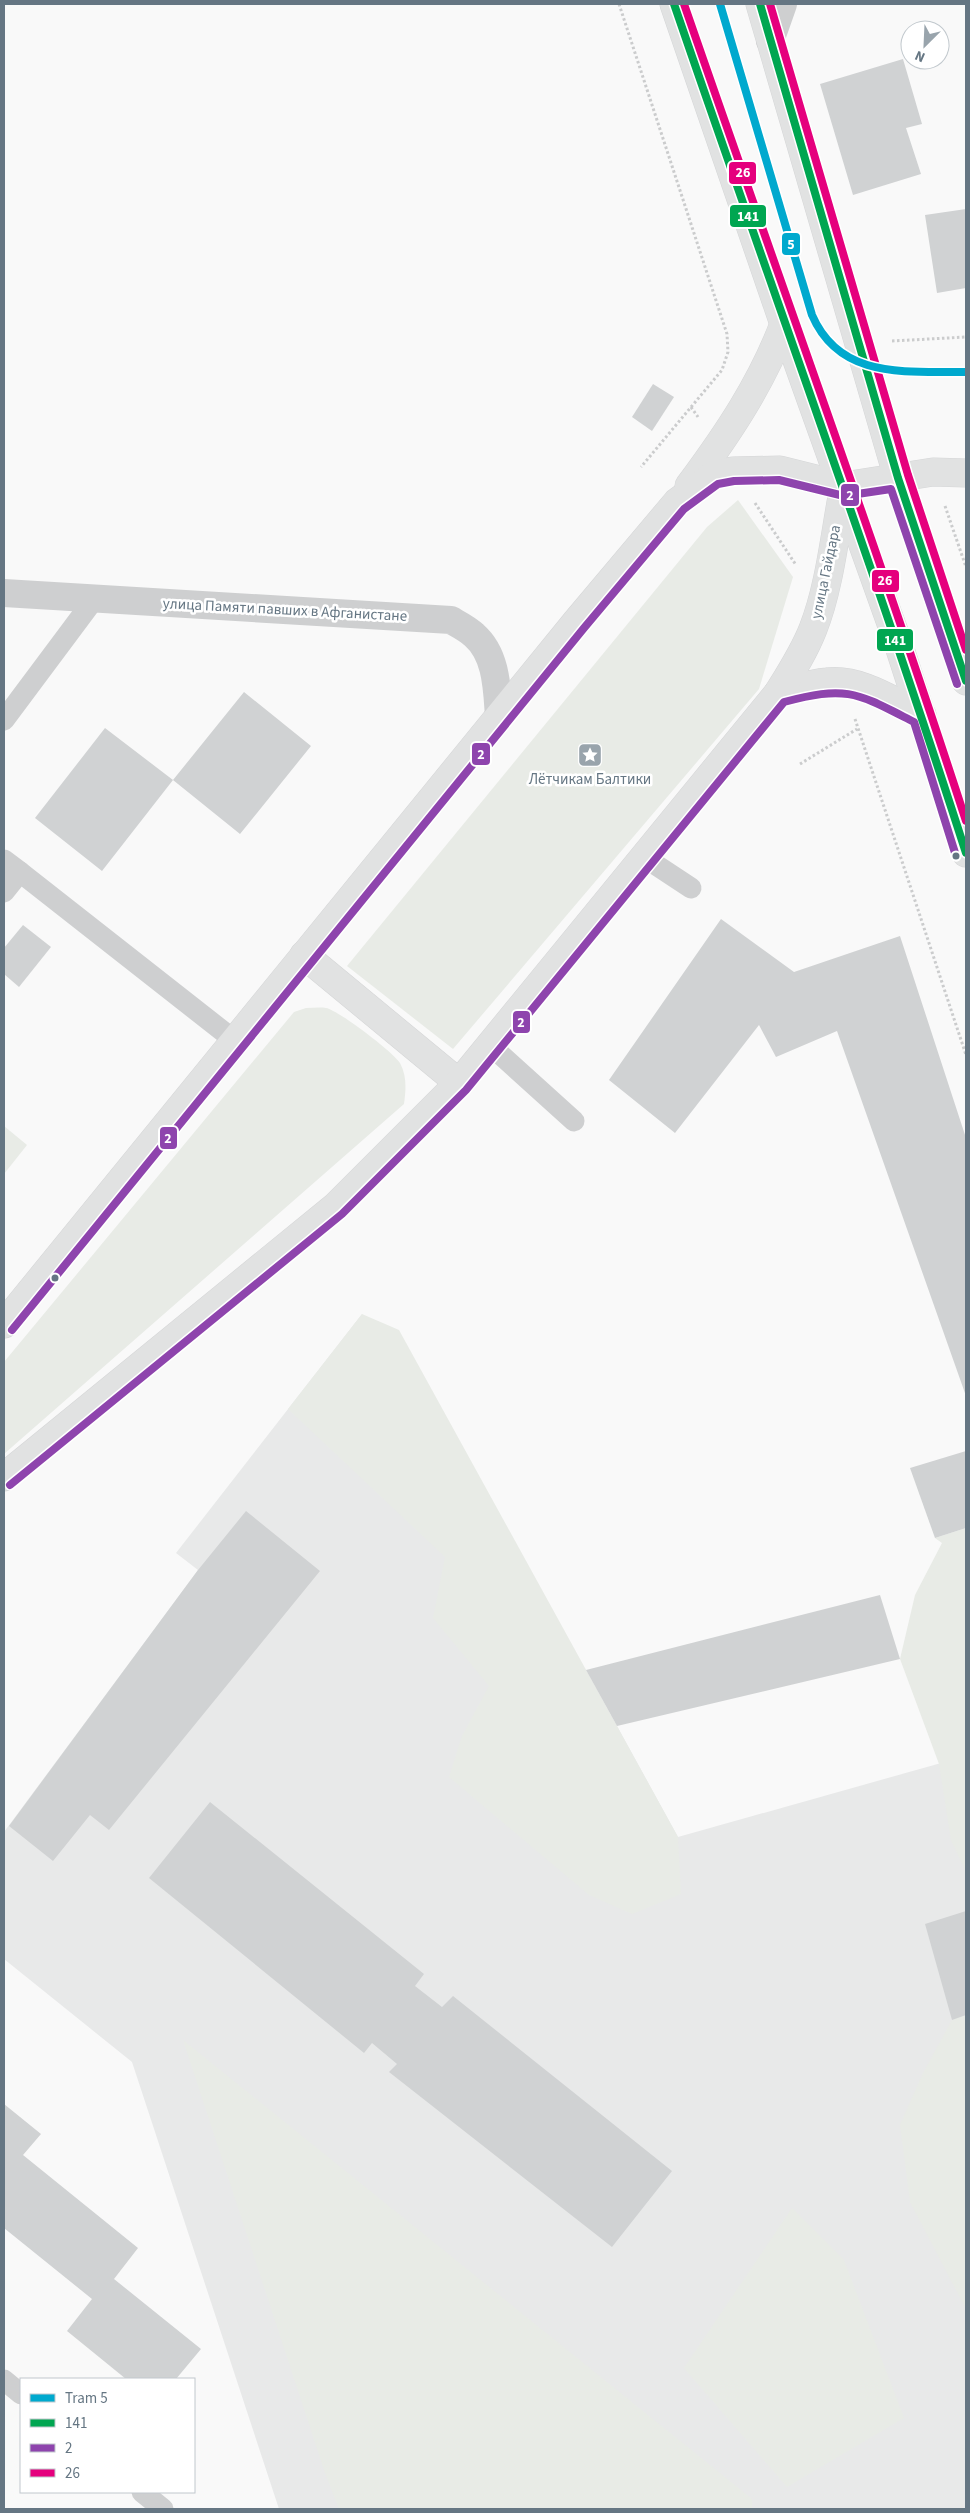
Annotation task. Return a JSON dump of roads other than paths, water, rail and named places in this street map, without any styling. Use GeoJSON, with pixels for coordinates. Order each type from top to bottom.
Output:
{"type":"FeatureCollection","features":[{"type":"Feature","properties":{"kind":"main road"},"geometry":{"type":"LineString","coordinates":[[674,4],[784,324],[844,486],[922,715],[966,853]]}},
{"type":"Feature","properties":{"kind":"main road"},"geometry":{"type":"LineString","coordinates":[[760,4],[898,478],[966,682]]}},
{"type":"Feature","properties":{"kind":"main road"},"geometry":{"type":"LineString","coordinates":[[4,1324],[234,1040],[677,502],[717,447],[771,359],[784,324]]}},
{"type":"Feature","properties":{"kind":"main road"},"geometry":{"type":"LineString","coordinates":[[677,502],[714,475],[733,471],[780,470],[844,486],[933,472],[966,473]]}},
{"type":"Feature","properties":{"kind":"main road","name":"улица Гайдара"},"geometry":{"type":"LineString","coordinates":[[4,1477],[336,1206],[459,1083],[778,693],[797,664],[813,628],[822,597],[844,486]]}},
{"type":"Feature","properties":{"kind":"main road"},"geometry":{"type":"LineString","coordinates":[[778,693],[828,682],[847,682],[861,686],[922,715]]}},
{"type":"Feature","properties":{"kind":"main road"},"geometry":{"type":"LineString","coordinates":[[304,955],[459,1083]]}},
{"type":"Feature","properties":{"kind":"street"},"geometry":{"type":"LineString","coordinates":[[770,41],[783,4]]}},
{"type":"Feature","properties":{"kind":"street","name":"улица Памяти павших в Афганистане"},"geometry":{"type":"LineString","coordinates":[[4,593],[451,620],[474,635],[488,653],[496,681],[499,717]]}},
{"type":"Feature","properties":{"kind":"lane"},"geometry":{"type":"LineString","coordinates":[[4,720],[95,598]]}},
{"type":"Feature","properties":{"kind":"lane"},"geometry":{"type":"LineString","coordinates":[[644,857],[691,888]]}},
{"type":"Feature","properties":{"kind":"lane"},"geometry":{"type":"LineString","coordinates":[[4,892],[12,866],[234,1040]]}},
{"type":"Feature","properties":{"kind":"lane"},"geometry":{"type":"LineString","coordinates":[[490,1045],[574,1121]]}},
{"type":"Feature","properties":{"kind":"lane"},"geometry":{"type":"LineString","coordinates":[[4,2380],[20,2393]]}},
{"type":"Feature","properties":{"kind":"lane"},"geometry":{"type":"LineString","coordinates":[[143,2493],[163,2509]]}},
{"type":"Feature","properties":{"kind":"tram line","name":"5"},"geometry":{"type":"LineString","coordinates":[[720,4],[812,315],[824,336],[839,351],[857,361],[877,368],[898,371],[966,372]]}},
{"type":"Feature","properties":{"kind":"place","name":"Лётчикам Балтики"},"geometry":{"type":"Point","coordinates":[590,755]}}]}
